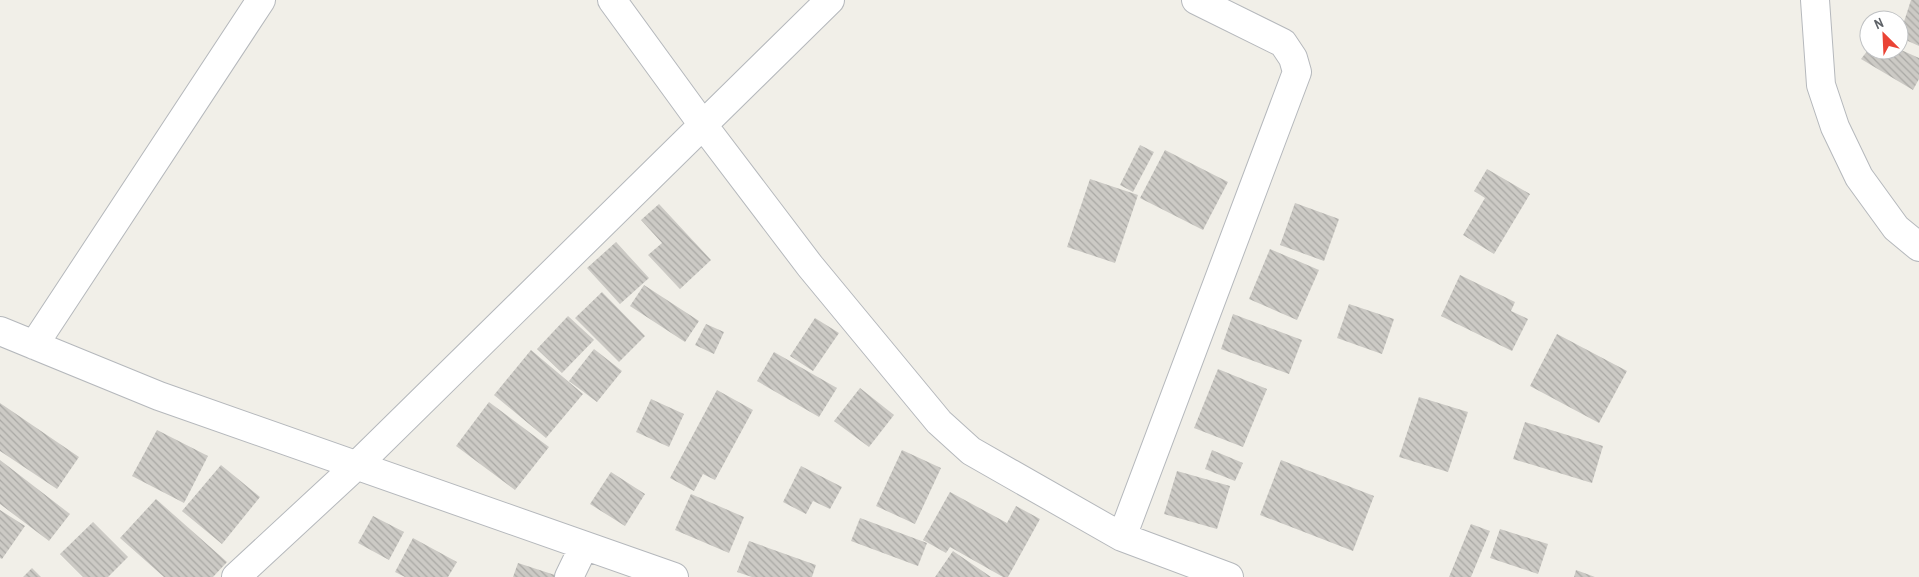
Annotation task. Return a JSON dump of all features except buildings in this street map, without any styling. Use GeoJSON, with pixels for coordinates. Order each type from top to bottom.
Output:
{"type":"FeatureCollection","features":[{"type":"Feature","properties":{"kind":"street"},"geometry":{"type":"LineString","coordinates":[[34,345],[260,0]]}},
{"type":"Feature","properties":{"kind":"street"},"geometry":{"type":"LineString","coordinates":[[612,0],[703,125],[810,266],[939,422],[971,451],[1122,537],[1229,577]]}},
{"type":"Feature","properties":{"kind":"street"},"geometry":{"type":"LineString","coordinates":[[236,577],[357,465],[830,0]]}},
{"type":"Feature","properties":{"kind":"street"},"geometry":{"type":"LineString","coordinates":[[1122,537],[1297,72],[1293,58],[1284,43],[1196,0]]}},
{"type":"Feature","properties":{"kind":"street"},"geometry":{"type":"LineString","coordinates":[[1815,0],[1821,84],[1835,127],[1859,177],[1896,228],[1919,247]]}},
{"type":"Feature","properties":{"kind":"street"},"geometry":{"type":"LineString","coordinates":[[0,331],[159,396],[674,577]]}},
{"type":"Feature","properties":{"kind":"street"},"geometry":{"type":"LineString","coordinates":[[569,577],[584,546]]}}]}
